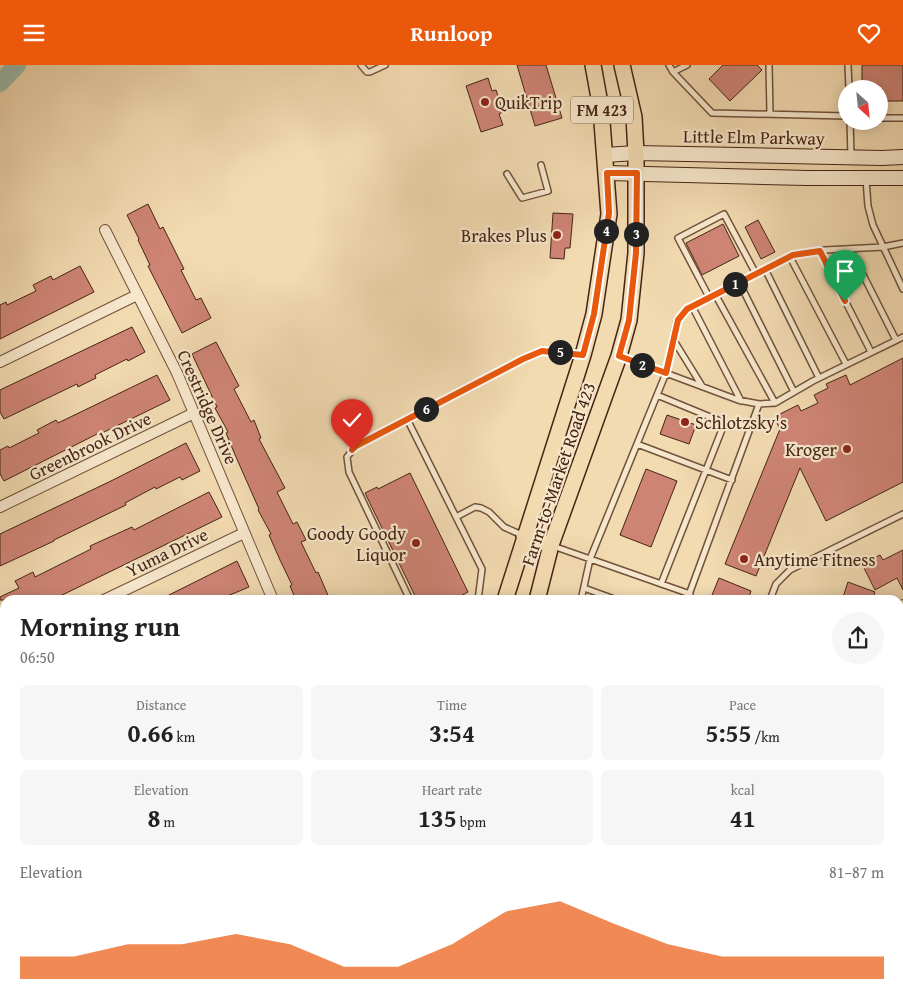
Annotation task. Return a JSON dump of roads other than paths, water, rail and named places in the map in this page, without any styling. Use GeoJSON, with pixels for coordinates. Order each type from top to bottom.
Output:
{"type":"FeatureCollection","features":[{"type":"Feature","properties":{"kind":"main road","name":"Farm-to-Market Road 423"},"geometry":{"type":"LineString","coordinates":[[506,595],[583,355],[594,314],[609,213],[602,109],[593,65]]}},
{"type":"Feature","properties":{"kind":"main road","name":"Farm-to-Market Road 423"},"geometry":{"type":"LineString","coordinates":[[538,595],[551,545],[619,356],[629,320],[636,253],[637,173],[634,117],[622,65]]}},
{"type":"Feature","properties":{"kind":"main road","name":"Little Elm Parkway"},"geometry":{"type":"LineString","coordinates":[[605,155],[636,153],[903,157]]}},
{"type":"Feature","properties":{"kind":"main road"},"geometry":{"type":"LineString","coordinates":[[607,173],[807,178],[903,178]]}},
{"type":"Feature","properties":{"kind":"main road"},"geometry":{"type":"LineString","coordinates":[[524,536],[551,545]]}},
{"type":"Feature","properties":{"kind":"street","name":"Crestridge Drive"},"geometry":{"type":"LineString","coordinates":[[105,230],[177,373],[271,595]]}},
{"type":"Feature","properties":{"kind":"street"},"geometry":{"type":"LineString","coordinates":[[0,362],[137,295]]}},
{"type":"Feature","properties":{"kind":"street","name":"Greenbrook Drive"},"geometry":{"type":"LineString","coordinates":[[0,507],[194,413]]}},
{"type":"Feature","properties":{"kind":"street","name":"Yuma Drive"},"geometry":{"type":"LineString","coordinates":[[114,595],[244,533]]}},
{"type":"Feature","properties":{"kind":"lane"},"geometry":{"type":"LineString","coordinates":[[361,65],[367,72],[385,65]]}},
{"type":"Feature","properties":{"kind":"lane"},"geometry":{"type":"LineString","coordinates":[[670,65],[673,72],[712,113],[838,116]]}},
{"type":"Feature","properties":{"kind":"lane"},"geometry":{"type":"LineString","coordinates":[[673,72],[687,65]]}},
{"type":"Feature","properties":{"kind":"lane"},"geometry":{"type":"LineString","coordinates":[[768,65],[770,113]]}},
{"type":"Feature","properties":{"kind":"lane"},"geometry":{"type":"LineString","coordinates":[[848,65],[849,80]]}},
{"type":"Feature","properties":{"kind":"lane"},"geometry":{"type":"LineString","coordinates":[[888,118],[903,118]]}},
{"type":"Feature","properties":{"kind":"lane"},"geometry":{"type":"LineString","coordinates":[[850,130],[851,157]]}},
{"type":"Feature","properties":{"kind":"lane"},"geometry":{"type":"LineString","coordinates":[[507,174],[522,198],[548,191],[541,165]]}},
{"type":"Feature","properties":{"kind":"lane"},"geometry":{"type":"LineString","coordinates":[[866,178],[868,206],[873,225],[903,289]]}},
{"type":"Feature","properties":{"kind":"lane"},"geometry":{"type":"LineString","coordinates":[[709,297],[678,238],[724,215],[756,274]]}},
{"type":"Feature","properties":{"kind":"lane"},"geometry":{"type":"LineString","coordinates":[[582,595],[590,559],[666,373],[678,320],[687,309],[790,257],[820,251],[883,247],[903,243]]}},
{"type":"Feature","properties":{"kind":"lane"},"geometry":{"type":"LineString","coordinates":[[850,249],[896,340]]}},
{"type":"Feature","properties":{"kind":"lane"},"geometry":{"type":"LineString","coordinates":[[820,251],[870,353]]}},
{"type":"Feature","properties":{"kind":"lane"},"geometry":{"type":"LineString","coordinates":[[790,257],[846,365]]}},
{"type":"Feature","properties":{"kind":"lane"},"geometry":{"type":"LineString","coordinates":[[765,269],[819,378]]}},
{"type":"Feature","properties":{"kind":"lane"},"geometry":{"type":"LineString","coordinates":[[739,282],[794,392]]}},
{"type":"Feature","properties":{"kind":"lane"},"geometry":{"type":"LineString","coordinates":[[715,294],[775,403]]}},
{"type":"Feature","properties":{"kind":"lane"},"geometry":{"type":"LineString","coordinates":[[692,306],[741,401]]}},
{"type":"Feature","properties":{"kind":"lane"},"geometry":{"type":"LineString","coordinates":[[619,356],[741,401],[759,404],[775,403],[819,378],[903,337]]}},
{"type":"Feature","properties":{"kind":"lane"},"geometry":{"type":"LineString","coordinates":[[673,339],[702,387]]}},
{"type":"Feature","properties":{"kind":"lane"},"geometry":{"type":"LineString","coordinates":[[408,595],[349,472],[347,457],[356,446],[523,359],[542,351],[583,355]]}},
{"type":"Feature","properties":{"kind":"lane"},"geometry":{"type":"LineString","coordinates":[[657,395],[720,421],[723,427],[661,584]]}},
{"type":"Feature","properties":{"kind":"lane"},"geometry":{"type":"LineString","coordinates":[[551,545],[690,594],[759,404]]}},
{"type":"Feature","properties":{"kind":"lane"},"geometry":{"type":"LineString","coordinates":[[407,419],[482,569],[479,595]]}},
{"type":"Feature","properties":{"kind":"lane"},"geometry":{"type":"LineString","coordinates":[[637,444],[732,480]]}},
{"type":"Feature","properties":{"kind":"lane"},"geometry":{"type":"LineString","coordinates":[[456,517],[474,507],[480,507],[490,512],[504,527],[524,536]]}},
{"type":"Feature","properties":{"kind":"lane"},"geometry":{"type":"LineString","coordinates":[[772,595],[776,584],[790,570],[903,514]]}},
{"type":"Feature","properties":{"kind":"lane"},"geometry":{"type":"LineString","coordinates":[[584,588],[603,595]]}},
{"type":"Feature","properties":{"kind":"waterway"},"geometry":{"type":"LineString","coordinates":[[0,83],[17,65]]}},
{"type":"Feature","properties":{"kind":"place","name":"QuikTrip"},"geometry":{"type":"Point","coordinates":[485,102]}},
{"type":"Feature","properties":{"kind":"place","name":"Brakes Plus"},"geometry":{"type":"Point","coordinates":[557,235]}},
{"type":"Feature","properties":{"kind":"place","name":"Schlotzsky's"},"geometry":{"type":"Point","coordinates":[685,422]}},
{"type":"Feature","properties":{"kind":"place","name":"Kroger"},"geometry":{"type":"Point","coordinates":[847,449]}},
{"type":"Feature","properties":{"kind":"place","name":"Goody Goody Liquor"},"geometry":{"type":"Point","coordinates":[416,543]}},
{"type":"Feature","properties":{"kind":"place","name":"Anytime Fitness"},"geometry":{"type":"Point","coordinates":[744,559]}}]}
